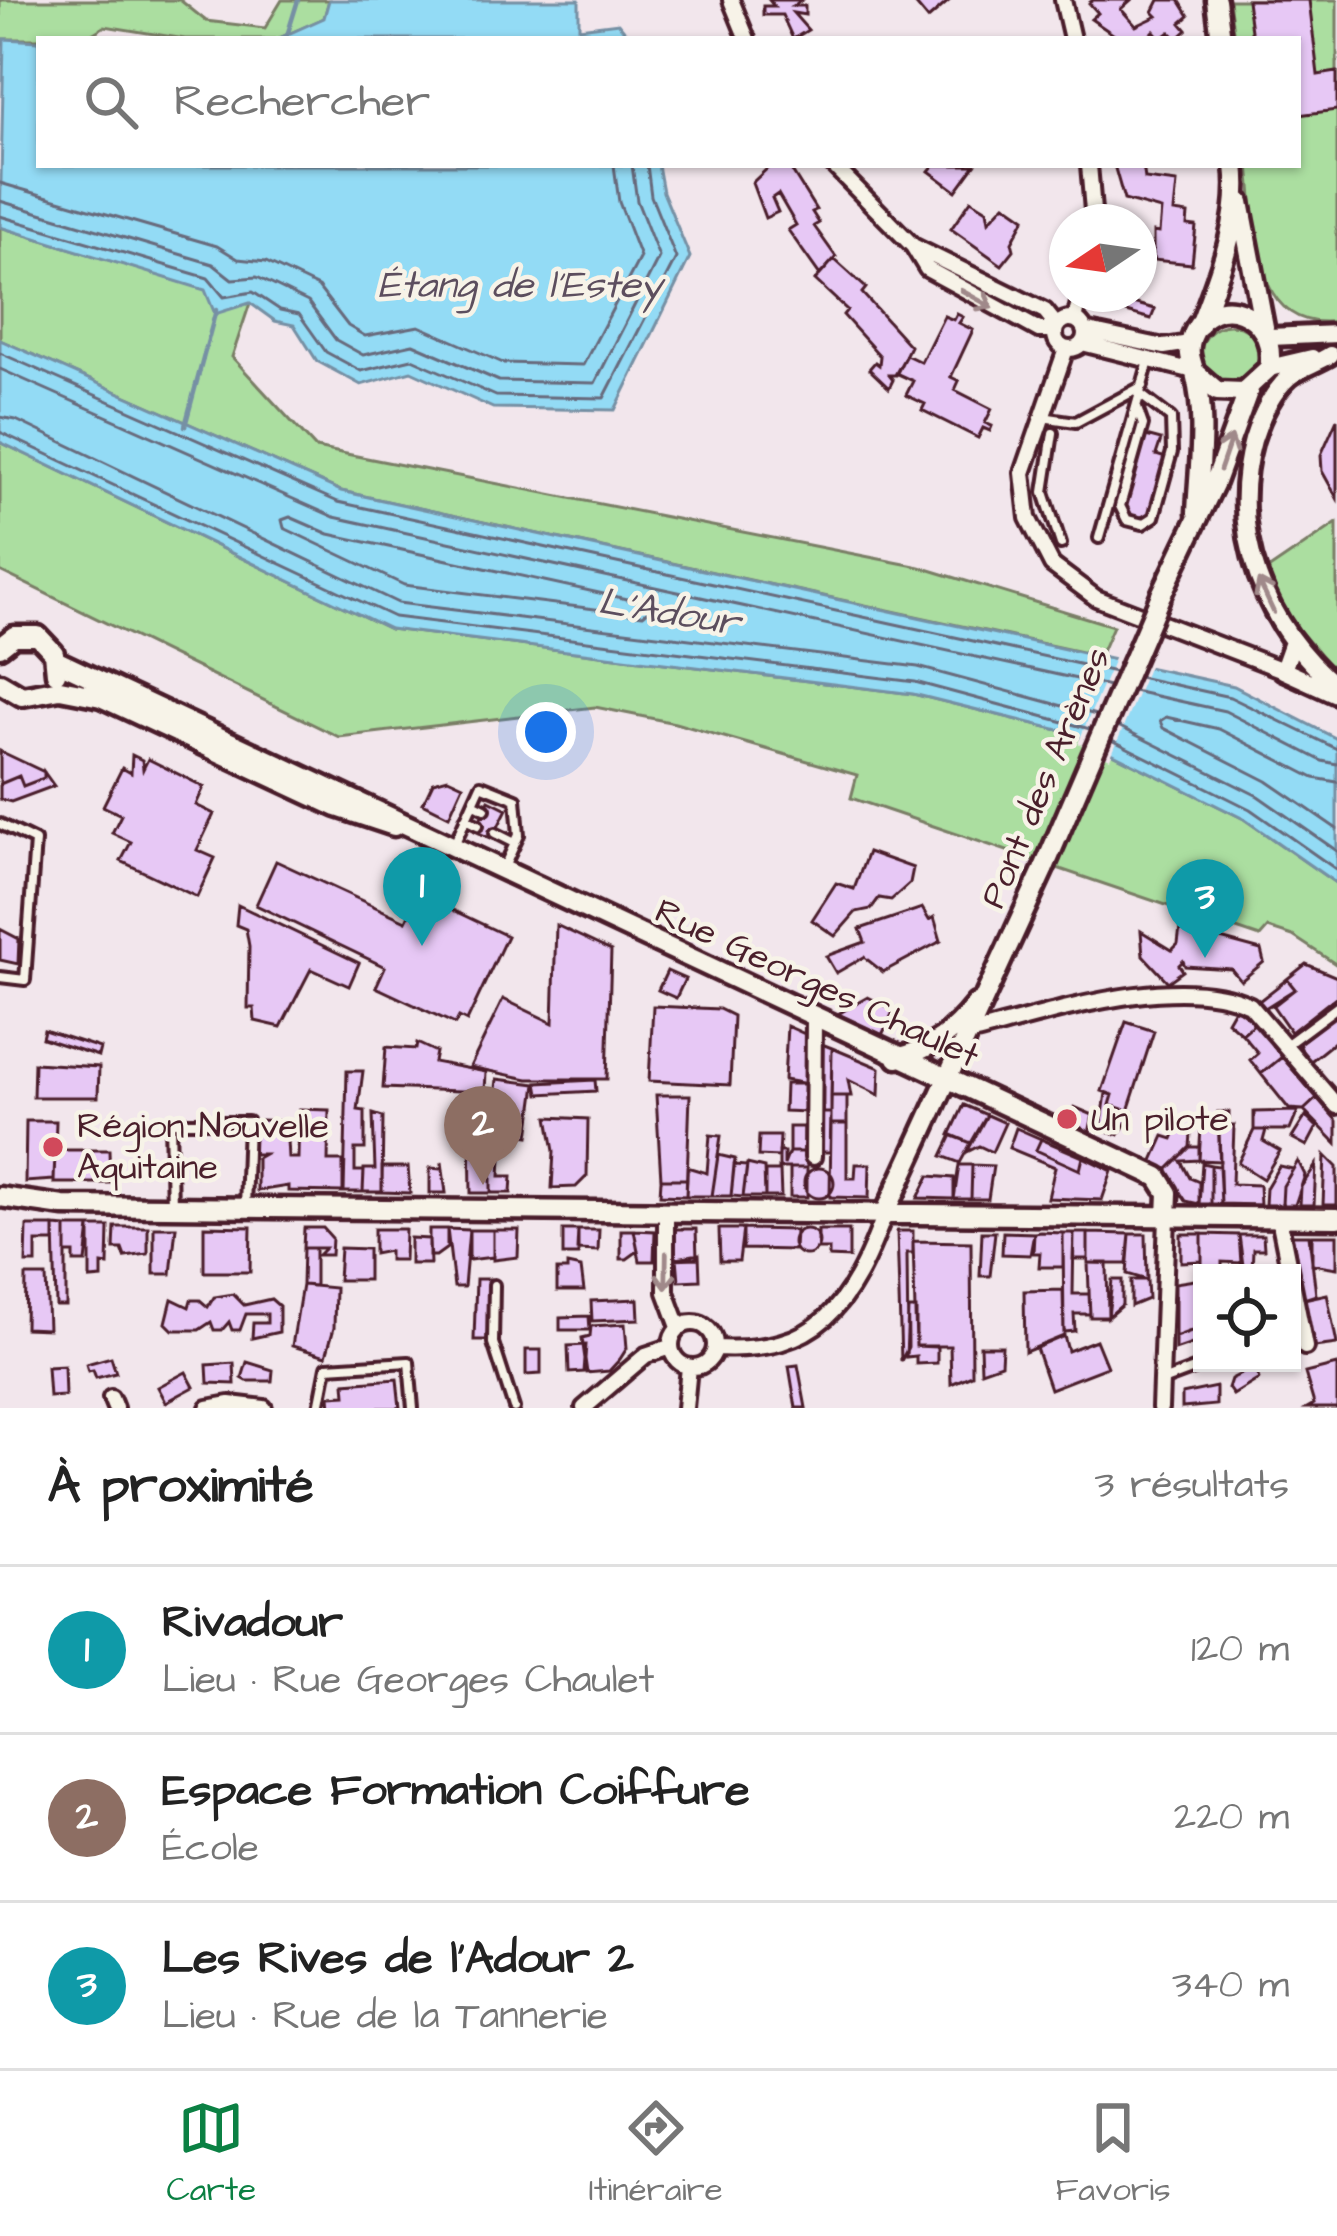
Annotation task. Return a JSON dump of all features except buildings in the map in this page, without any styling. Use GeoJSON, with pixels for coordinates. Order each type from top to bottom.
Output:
{"type":"FeatureCollection","features":[{"type":"Feature","properties":{"kind":"main road"},"geometry":{"type":"LineString","coordinates":[[1216,0],[1221,36]]}},
{"type":"Feature","properties":{"kind":"main road"},"geometry":{"type":"LineString","coordinates":[[1194,371],[1217,391],[1249,389],[1269,368],[1267,332],[1235,168]]}},
{"type":"Feature","properties":{"kind":"main road"},"geometry":{"type":"LineString","coordinates":[[1197,513],[1202,444],[1195,334],[1227,250],[1238,186]]}},
{"type":"Feature","properties":{"kind":"main road"},"geometry":{"type":"LineString","coordinates":[[1195,334],[1212,315],[1236,311],[1267,332]]}},
{"type":"Feature","properties":{"kind":"main road","name":"Pont des Arènes"},"geometry":{"type":"LineString","coordinates":[[991,987],[1197,513],[1215,482],[1249,389]]}},
{"type":"Feature","properties":{"kind":"main road","name":"Rue Georges Chaulet"},"geometry":{"type":"LineString","coordinates":[[5,637],[45,640],[56,661],[127,689],[410,829],[946,1081],[1036,1117],[1158,1178],[1168,1192],[1167,1217]]}},
{"type":"Feature","properties":{"kind":"main road"},"geometry":{"type":"LineString","coordinates":[[43,691],[56,673],[56,661]]}},
{"type":"Feature","properties":{"kind":"main road","name":"Rue Georges Chaulet"},"geometry":{"type":"LineString","coordinates":[[3,689],[22,696],[74,689],[101,697],[353,814],[410,829]]}},
{"type":"Feature","properties":{"kind":"main road"},"geometry":{"type":"LineString","coordinates":[[884,1216],[991,987]]}},
{"type":"Feature","properties":{"kind":"main road"},"geometry":{"type":"LineString","coordinates":[[897,1058],[932,1048],[953,1033],[991,987]]}},
{"type":"Feature","properties":{"kind":"main road"},"geometry":{"type":"LineString","coordinates":[[0,1197],[31,1206],[1337,1218]]}},
{"type":"Feature","properties":{"kind":"street"},"geometry":{"type":"LineString","coordinates":[[731,0],[746,36]]}},
{"type":"Feature","properties":{"kind":"street"},"geometry":{"type":"LineString","coordinates":[[1063,0],[1071,36]]}},
{"type":"Feature","properties":{"kind":"street"},"geometry":{"type":"LineString","coordinates":[[836,168],[914,246],[1045,311],[1056,328],[1056,340],[1077,336],[1165,347],[1195,334]]}},
{"type":"Feature","properties":{"kind":"street"},"geometry":{"type":"LineString","coordinates":[[1089,168],[1092,204]]}},
{"type":"Feature","properties":{"kind":"street"},"geometry":{"type":"LineString","coordinates":[[1079,312],[1077,336],[1041,416],[1024,498],[1041,548],[1079,589],[1337,691]]}},
{"type":"Feature","properties":{"kind":"street"},"geometry":{"type":"LineString","coordinates":[[1056,328],[1194,371]]}},
{"type":"Feature","properties":{"kind":"street"},"geometry":{"type":"LineString","coordinates":[[1267,332],[1337,334]]}},
{"type":"Feature","properties":{"kind":"street"},"geometry":{"type":"LineString","coordinates":[[1269,368],[1333,355]]}},
{"type":"Feature","properties":{"kind":"street"},"geometry":{"type":"LineString","coordinates":[[1333,355],[1290,376],[1259,420],[1249,457],[1249,543],[1266,599],[1293,642],[1337,691]]}},
{"type":"Feature","properties":{"kind":"street"},"geometry":{"type":"LineString","coordinates":[[1283,670],[1293,642]]}},
{"type":"Feature","properties":{"kind":"street"},"geometry":{"type":"LineString","coordinates":[[972,1033],[1153,988],[1231,996],[1250,1005],[1337,1106]]}},
{"type":"Feature","properties":{"kind":"street"},"geometry":{"type":"LineString","coordinates":[[813,1157],[814,1019]]}},
{"type":"Feature","properties":{"kind":"street"},"geometry":{"type":"LineString","coordinates":[[584,1408],[646,1355],[670,1347],[679,1327],[666,1292],[666,1213]]}},
{"type":"Feature","properties":{"kind":"street"},"geometry":{"type":"LineString","coordinates":[[715,1348],[769,1348],[790,1341],[839,1308],[866,1266],[884,1216]]}},
{"type":"Feature","properties":{"kind":"street"},"geometry":{"type":"LineString","coordinates":[[1160,1408],[1167,1217]]}},
{"type":"Feature","properties":{"kind":"street"},"geometry":{"type":"LineString","coordinates":[[1279,1218],[1288,1264]]}},
{"type":"Feature","properties":{"kind":"street"},"geometry":{"type":"LineString","coordinates":[[670,1347],[676,1360],[688,1367],[709,1361],[715,1348],[707,1328],[693,1322],[679,1327]]}},
{"type":"Feature","properties":{"kind":"street"},"geometry":{"type":"LineString","coordinates":[[1301,1327],[1305,1347]]}},
{"type":"Feature","properties":{"kind":"street"},"geometry":{"type":"LineString","coordinates":[[685,1408],[688,1367]]}},
{"type":"Feature","properties":{"kind":"street"},"geometry":{"type":"LineString","coordinates":[[208,1408],[230,1403],[264,1408]]}},
{"type":"Feature","properties":{"kind":"lane"},"geometry":{"type":"LineString","coordinates":[[1099,538],[1150,360]]}},
{"type":"Feature","properties":{"kind":"lane"},"geometry":{"type":"LineString","coordinates":[[1041,416],[1076,422],[1142,390]]}},
{"type":"Feature","properties":{"kind":"lane"},"geometry":{"type":"LineString","coordinates":[[1137,408],[1143,425],[1120,506],[1121,515],[1144,524],[1154,517],[1174,435],[1171,418],[1151,408],[1142,390]]}},
{"type":"Feature","properties":{"kind":"lane"},"geometry":{"type":"LineString","coordinates":[[1053,434],[1045,496],[1061,544]]}},
{"type":"Feature","properties":{"kind":"lane"},"geometry":{"type":"LineString","coordinates":[[1024,498],[1045,496]]}},
{"type":"Feature","properties":{"kind":"lane"},"geometry":{"type":"LineString","coordinates":[[452,848],[481,784],[516,799],[515,843],[501,872]]}},
{"type":"Feature","properties":{"kind":"lane"},"geometry":{"type":"LineString","coordinates":[[473,803],[485,809]]}},
{"type":"Feature","properties":{"kind":"lane"},"geometry":{"type":"LineString","coordinates":[[503,817],[518,824]]}},
{"type":"Feature","properties":{"kind":"lane"},"geometry":{"type":"LineString","coordinates":[[465,819],[478,825]]}},
{"type":"Feature","properties":{"kind":"lane"},"geometry":{"type":"LineString","coordinates":[[0,824],[35,841],[25,980],[0,977]]}},
{"type":"Feature","properties":{"kind":"lane"},"geometry":{"type":"LineString","coordinates":[[495,833],[515,843]]}},
{"type":"Feature","properties":{"kind":"lane"},"geometry":{"type":"LineString","coordinates":[[1285,1046],[1337,1007]]}},
{"type":"Feature","properties":{"kind":"lane"},"geometry":{"type":"LineString","coordinates":[[172,1208],[170,1122],[248,1122],[245,1209]]}},
{"type":"Feature","properties":{"kind":"lane"},"geometry":{"type":"LineString","coordinates":[[494,1285],[493,1343],[514,1408]]}},
{"type":"Feature","properties":{"kind":"lane"},"geometry":{"type":"LineString","coordinates":[[320,1408],[327,1367],[409,1362],[413,1408]]}},
{"type":"Feature","properties":{"kind":"lane"},"geometry":{"type":"LineString","coordinates":[[1160,1382],[1193,1369]]}},
{"type":"Feature","properties":{"kind":"green space"},"geometry":{"type":"Polygon","coordinates":[[[0,0],[180,0],[206,21],[265,28],[282,0],[329,0],[324,18],[284,36],[167,36],[105,26],[89,36],[4,39],[0,49],[0,0]]]}},
{"type":"Feature","properties":{"kind":"green space"},"geometry":{"type":"Polygon","coordinates":[[[1229,0],[1337,0],[1337,321],[1308,320],[1287,310],[1272,292],[1257,243],[1249,168],[1301,168],[1301,36],[1234,36],[1229,0]]]}},
{"type":"Feature","properties":{"kind":"green space"},"geometry":{"type":"Polygon","coordinates":[[[0,227],[250,303],[232,357],[316,448],[920,567],[1113,626],[1100,656],[341,491],[0,340],[0,227]]]}},
{"type":"Feature","properties":{"kind":"green space"},"geometry":{"type":"Polygon","coordinates":[[[1230,325],[1250,334],[1259,354],[1250,374],[1230,383],[1210,374],[1201,354],[1210,334],[1230,325]]]}},
{"type":"Feature","properties":{"kind":"green space"},"geometry":{"type":"Polygon","coordinates":[[[0,442],[390,629],[913,694],[1071,733],[1244,819],[1337,884],[1337,965],[1293,936],[1268,928],[1260,937],[851,798],[857,775],[675,723],[595,707],[339,737],[0,571],[0,442]]]}},
{"type":"Feature","properties":{"kind":"green space"},"geometry":{"type":"Polygon","coordinates":[[[1337,523],[1337,674],[1285,614],[1265,572],[1337,523]]]}},
{"type":"Feature","properties":{"kind":"water"},"geometry":{"type":"Polygon","coordinates":[[[329,0],[579,0],[579,28],[618,23],[629,36],[284,36],[324,18],[329,0]]]}},
{"type":"Feature","properties":{"kind":"water","name":"Étang de l'Estey"},"geometry":{"type":"Polygon","coordinates":[[[4,39],[36,41],[36,168],[659,168],[663,192],[690,257],[615,410],[493,408],[411,371],[361,385],[317,361],[294,325],[275,321],[250,303],[215,314],[205,290],[0,227],[4,39]]]}},
{"type":"Feature","properties":{"kind":"water","name":"L'Adour"},"geometry":{"type":"Polygon","coordinates":[[[0,340],[341,491],[1234,686],[1337,739],[1337,884],[1244,819],[1071,733],[913,694],[390,629],[0,442],[0,340]]]}},
{"type":"Feature","properties":{"kind":"pier"},"geometry":{"type":"Polygon","coordinates":[[[1116,654],[1151,661],[1110,759],[1078,743],[1116,654]]]}},
{"type":"Feature","properties":{"kind":"waterway"},"geometry":{"type":"LineString","coordinates":[[287,36],[298,0]]}},
{"type":"Feature","properties":{"kind":"waterway"},"geometry":{"type":"LineString","coordinates":[[185,426],[216,310]]}},
{"type":"Feature","properties":{"kind":"place","name":"Rivadour"},"geometry":{"type":"Point","coordinates":[422,946]}},
{"type":"Feature","properties":{"kind":"place","name":"Les Rives de l'Adour 2"},"geometry":{"type":"Point","coordinates":[1205,958]}},
{"type":"Feature","properties":{"kind":"place","name":"Un pilote"},"geometry":{"type":"Point","coordinates":[1067,1119]}},
{"type":"Feature","properties":{"kind":"place","name":"Région Nouvelle Aquitaine"},"geometry":{"type":"Point","coordinates":[53,1147]}},
{"type":"Feature","properties":{"kind":"place","name":"Espace Formation Coiffure"},"geometry":{"type":"Point","coordinates":[483,1185]}}]}
